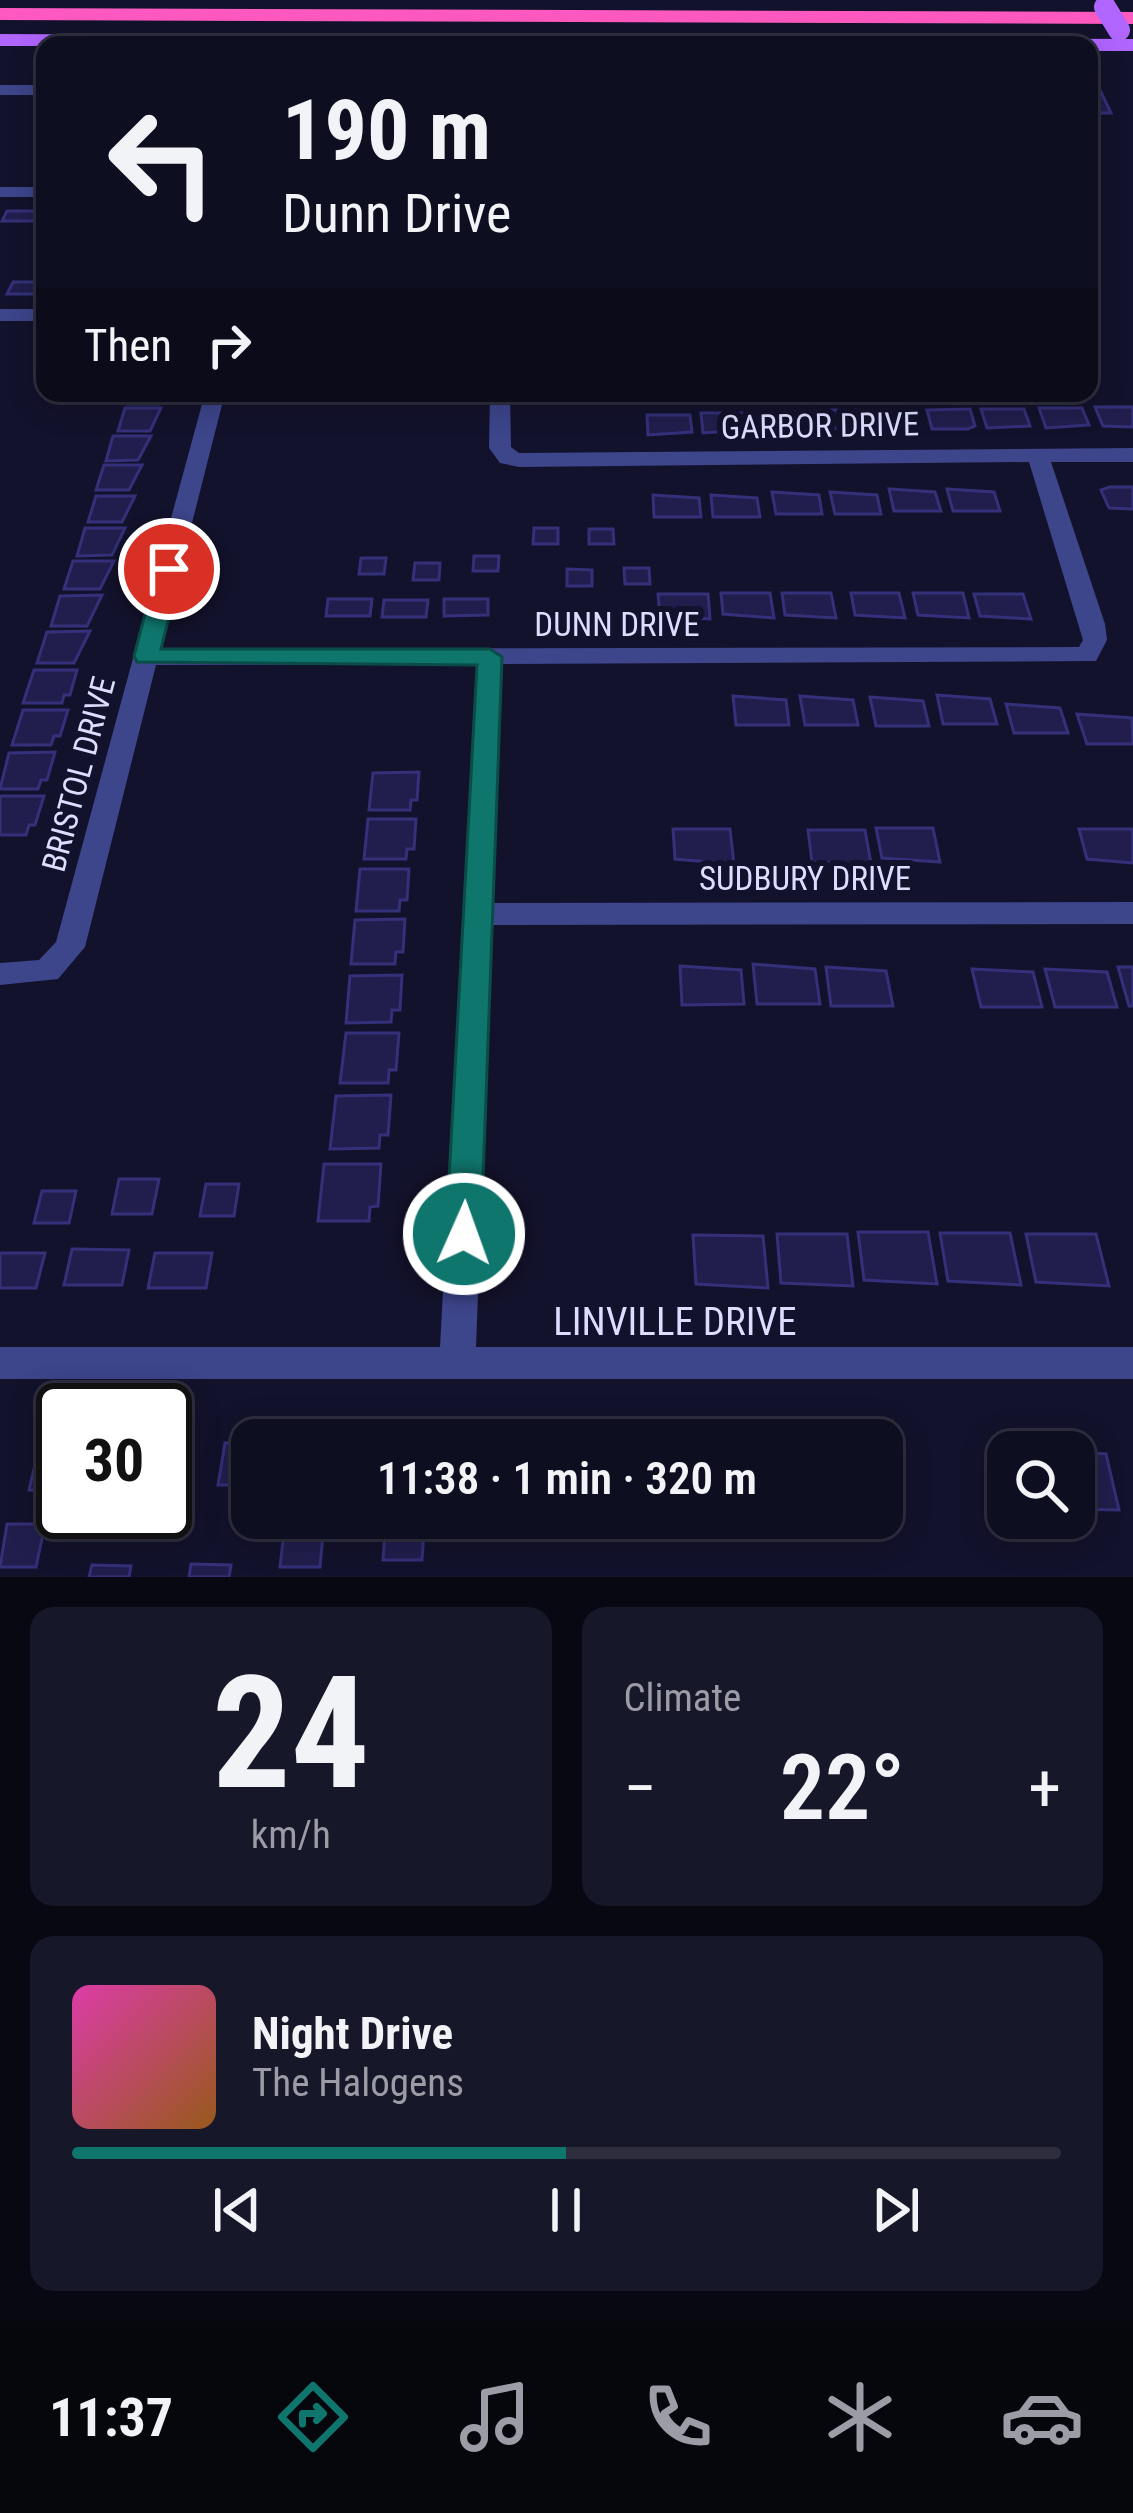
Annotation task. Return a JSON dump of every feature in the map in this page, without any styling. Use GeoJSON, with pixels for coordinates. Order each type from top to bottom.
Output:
{"type":"FeatureCollection","features":[{"type":"Feature","properties":{"kind":"highway"},"geometry":{"type":"LineString","coordinates":[[0,14],[1035,36]]}},
{"type":"Feature","properties":{"kind":"highway"},"geometry":{"type":"LineString","coordinates":[[1098,37],[1129,38]]}},
{"type":"Feature","properties":{"kind":"main road"},"geometry":{"type":"LineString","coordinates":[[1102,0],[1129,38]]}},
{"type":"Feature","properties":{"kind":"main road"},"geometry":{"type":"LineString","coordinates":[[1098,39],[1129,38]]}},
{"type":"Feature","properties":{"kind":"main road"},"geometry":{"type":"LineString","coordinates":[[0,40],[36,40]]}},
{"type":"Feature","properties":{"kind":"street"},"geometry":{"type":"LineString","coordinates":[[0,90],[36,90]]}},
{"type":"Feature","properties":{"kind":"street"},"geometry":{"type":"LineString","coordinates":[[0,192],[36,192]]}},
{"type":"Feature","properties":{"kind":"street"},"geometry":{"type":"LineString","coordinates":[[0,315],[36,315]]}},
{"type":"Feature","properties":{"kind":"street","name":"BRISTOL DRIVE"},"geometry":{"type":"LineString","coordinates":[[0,974],[47,971],[61,962],[70,947],[213,402]]}},
{"type":"Feature","properties":{"kind":"street","name":"GARBOR DRIVE"},"geometry":{"type":"LineString","coordinates":[[500,402],[500,448],[508,458],[1133,455]]}},
{"type":"Feature","properties":{"kind":"street","name":"DUNN DRIVE"},"geometry":{"type":"LineString","coordinates":[[146,656],[1087,655],[1095,640],[1093,624],[1038,455]]}},
{"type":"Feature","properties":{"kind":"street"},"geometry":{"type":"LineString","coordinates":[[457,1363],[490,657]]}},
{"type":"Feature","properties":{"kind":"street","name":"SUDBURY DRIVE"},"geometry":{"type":"LineString","coordinates":[[478,914],[1133,913]]}},
{"type":"Feature","properties":{"kind":"street","name":"LINVILLE DRIVE"},"geometry":{"type":"LineString","coordinates":[[0,1364],[1133,1363]]}},
{"type":"Feature","properties":{"kind":"building"},"geometry":{"type":"Polygon","coordinates":[[[1098,92],[1101,92],[1111,113],[1098,113],[1098,92]]]}},
{"type":"Feature","properties":{"kind":"building"},"geometry":{"type":"Polygon","coordinates":[[[7,211],[36,211],[34,221],[2,221],[7,211]]]}},
{"type":"Feature","properties":{"kind":"building"},"geometry":{"type":"Polygon","coordinates":[[[13,282],[36,282],[36,294],[7,294],[13,282]]]}},
{"type":"Feature","properties":{"kind":"building"},"geometry":{"type":"Polygon","coordinates":[[[1095,407],[1133,407],[1133,427],[1103,426],[1095,407]]]}},
{"type":"Feature","properties":{"kind":"building"},"geometry":{"type":"Polygon","coordinates":[[[125,408],[161,408],[150,431],[118,431],[125,408]]]}},
{"type":"Feature","properties":{"kind":"building"},"geometry":{"type":"Polygon","coordinates":[[[1039,408],[1082,408],[1089,425],[1046,428],[1039,408]]]}},
{"type":"Feature","properties":{"kind":"building"},"geometry":{"type":"Polygon","coordinates":[[[970,409],[975,426],[968,429],[932,429],[927,410],[970,409]]]}},
{"type":"Feature","properties":{"kind":"building"},"geometry":{"type":"Polygon","coordinates":[[[981,409],[1024,409],[1030,426],[987,428],[981,409]]]}},
{"type":"Feature","properties":{"kind":"building"},"geometry":{"type":"Polygon","coordinates":[[[816,410],[859,410],[863,427],[820,430],[816,410]]]}},
{"type":"Feature","properties":{"kind":"building"},"geometry":{"type":"Polygon","coordinates":[[[872,411],[915,411],[920,428],[877,430],[872,411]]]}},
{"type":"Feature","properties":{"kind":"building"},"geometry":{"type":"Polygon","coordinates":[[[759,412],[802,412],[805,429],[762,431],[759,412]]]}},
{"type":"Feature","properties":{"kind":"building"},"geometry":{"type":"Polygon","coordinates":[[[701,413],[744,413],[746,430],[703,433],[701,413]]]}},
{"type":"Feature","properties":{"kind":"building"},"geometry":{"type":"Polygon","coordinates":[[[647,415],[690,415],[692,432],[648,435],[647,415]]]}},
{"type":"Feature","properties":{"kind":"building"},"geometry":{"type":"Polygon","coordinates":[[[113,436],[151,436],[138,460],[106,461],[113,436]]]}},
{"type":"Feature","properties":{"kind":"building"},"geometry":{"type":"Polygon","coordinates":[[[104,465],[142,465],[129,490],[96,490],[104,465]]]}},
{"type":"Feature","properties":{"kind":"building"},"geometry":{"type":"Polygon","coordinates":[[[1133,487],[1133,509],[1109,508],[1101,490],[1133,487]]]}},
{"type":"Feature","properties":{"kind":"building"},"geometry":{"type":"Polygon","coordinates":[[[889,489],[935,492],[941,511],[894,511],[889,489]]]}},
{"type":"Feature","properties":{"kind":"building"},"geometry":{"type":"Polygon","coordinates":[[[947,489],[994,492],[1000,511],[953,511],[947,489]]]}},
{"type":"Feature","properties":{"kind":"building"},"geometry":{"type":"Polygon","coordinates":[[[772,492],[819,495],[822,514],[776,514],[772,492]]]}},
{"type":"Feature","properties":{"kind":"building"},"geometry":{"type":"Polygon","coordinates":[[[830,492],[877,495],[881,514],[835,514],[830,492]]]}},
{"type":"Feature","properties":{"kind":"building"},"geometry":{"type":"Polygon","coordinates":[[[653,495],[699,498],[701,517],[654,517],[653,495]]]}},
{"type":"Feature","properties":{"kind":"building"},"geometry":{"type":"Polygon","coordinates":[[[711,495],[757,498],[760,517],[713,517],[711,495]]]}},
{"type":"Feature","properties":{"kind":"building"},"geometry":{"type":"Polygon","coordinates":[[[96,496],[135,496],[122,522],[88,522],[96,496]]]}},
{"type":"Feature","properties":{"kind":"building"},"geometry":{"type":"Polygon","coordinates":[[[85,528],[125,528],[112,555],[77,556],[85,528]]]}},
{"type":"Feature","properties":{"kind":"building"},"geometry":{"type":"Polygon","coordinates":[[[534,528],[558,528],[558,544],[533,544],[534,528]]]}},
{"type":"Feature","properties":{"kind":"building"},"geometry":{"type":"Polygon","coordinates":[[[589,529],[613,529],[614,544],[589,544],[589,529]]]}},
{"type":"Feature","properties":{"kind":"building"},"geometry":{"type":"Polygon","coordinates":[[[474,556],[499,556],[498,571],[473,571],[474,556]]]}},
{"type":"Feature","properties":{"kind":"building"},"geometry":{"type":"Polygon","coordinates":[[[361,558],[386,558],[384,574],[359,574],[361,558]]]}},
{"type":"Feature","properties":{"kind":"building"},"geometry":{"type":"Polygon","coordinates":[[[73,561],[114,561],[100,589],[64,589],[73,561]]]}},
{"type":"Feature","properties":{"kind":"building"},"geometry":{"type":"Polygon","coordinates":[[[415,563],[440,563],[439,580],[413,580],[415,563]]]}},
{"type":"Feature","properties":{"kind":"building"},"geometry":{"type":"Polygon","coordinates":[[[624,568],[649,568],[650,584],[625,584],[624,568]]]}},
{"type":"Feature","properties":{"kind":"building"},"geometry":{"type":"Polygon","coordinates":[[[567,569],[592,570],[592,586],[567,586],[567,569]]]}},
{"type":"Feature","properties":{"kind":"building"},"geometry":{"type":"Polygon","coordinates":[[[721,593],[770,593],[774,618],[723,614],[721,593]]]}},
{"type":"Feature","properties":{"kind":"building"},"geometry":{"type":"Polygon","coordinates":[[[782,593],[831,593],[836,618],[785,615],[782,593]]]}},
{"type":"Feature","properties":{"kind":"building"},"geometry":{"type":"Polygon","coordinates":[[[851,593],[899,593],[905,618],[855,615],[851,593]]]}},
{"type":"Feature","properties":{"kind":"building"},"geometry":{"type":"Polygon","coordinates":[[[913,593],[963,593],[969,618],[918,615],[913,593]]]}},
{"type":"Feature","properties":{"kind":"building"},"geometry":{"type":"Polygon","coordinates":[[[658,594],[708,594],[710,619],[660,616],[658,594]]]}},
{"type":"Feature","properties":{"kind":"building"},"geometry":{"type":"Polygon","coordinates":[[[974,594],[1023,594],[1031,619],[980,616],[974,594]]]}},
{"type":"Feature","properties":{"kind":"building"},"geometry":{"type":"Polygon","coordinates":[[[102,595],[87,626],[51,626],[60,596],[102,595]]]}},
{"type":"Feature","properties":{"kind":"building"},"geometry":{"type":"Polygon","coordinates":[[[328,599],[372,599],[370,616],[326,616],[328,599]]]}},
{"type":"Feature","properties":{"kind":"building"},"geometry":{"type":"Polygon","coordinates":[[[444,599],[488,599],[488,615],[444,616],[444,599]]]}},
{"type":"Feature","properties":{"kind":"building"},"geometry":{"type":"Polygon","coordinates":[[[384,600],[428,600],[426,617],[382,617],[384,600]]]}},
{"type":"Feature","properties":{"kind":"building"},"geometry":{"type":"Polygon","coordinates":[[[90,631],[74,663],[37,663],[47,632],[90,631]]]}},
{"type":"Feature","properties":{"kind":"building"},"geometry":{"type":"Polygon","coordinates":[[[34,670],[77,670],[70,695],[64,695],[62,703],[23,703],[34,670]]]}},
{"type":"Feature","properties":{"kind":"building"},"geometry":{"type":"Polygon","coordinates":[[[937,695],[990,699],[997,724],[943,724],[937,695]]]}},
{"type":"Feature","properties":{"kind":"building"},"geometry":{"type":"Polygon","coordinates":[[[733,696],[786,700],[789,725],[736,725],[733,696]]]}},
{"type":"Feature","properties":{"kind":"building"},"geometry":{"type":"Polygon","coordinates":[[[800,696],[853,700],[858,725],[805,725],[800,696]]]}},
{"type":"Feature","properties":{"kind":"building"},"geometry":{"type":"Polygon","coordinates":[[[870,697],[923,701],[929,726],[876,726],[870,697]]]}},
{"type":"Feature","properties":{"kind":"building"},"geometry":{"type":"Polygon","coordinates":[[[1006,704],[1060,708],[1068,733],[1014,733],[1006,704]]]}},
{"type":"Feature","properties":{"kind":"building"},"geometry":{"type":"Polygon","coordinates":[[[23,710],[68,710],[60,736],[54,736],[51,745],[12,745],[23,710]]]}},
{"type":"Feature","properties":{"kind":"building"},"geometry":{"type":"Polygon","coordinates":[[[1077,714],[1132,718],[1133,744],[1087,744],[1077,714]]]}},
{"type":"Feature","properties":{"kind":"building"},"geometry":{"type":"Polygon","coordinates":[[[55,752],[47,780],[41,780],[38,789],[0,789],[9,753],[55,752]]]}},
{"type":"Feature","properties":{"kind":"building"},"geometry":{"type":"Polygon","coordinates":[[[419,772],[417,800],[411,800],[410,810],[369,810],[373,773],[419,772]]]}},
{"type":"Feature","properties":{"kind":"building"},"geometry":{"type":"Polygon","coordinates":[[[0,796],[44,796],[35,825],[29,825],[26,835],[0,835],[0,796]]]}},
{"type":"Feature","properties":{"kind":"building"},"geometry":{"type":"Polygon","coordinates":[[[368,819],[416,819],[414,849],[407,849],[406,859],[364,859],[368,819]]]}},
{"type":"Feature","properties":{"kind":"building"},"geometry":{"type":"Polygon","coordinates":[[[876,828],[933,828],[940,862],[882,858],[876,828]]]}},
{"type":"Feature","properties":{"kind":"building"},"geometry":{"type":"Polygon","coordinates":[[[673,829],[730,829],[734,864],[675,859],[673,829]]]}},
{"type":"Feature","properties":{"kind":"building"},"geometry":{"type":"Polygon","coordinates":[[[1079,829],[1133,829],[1133,863],[1087,859],[1079,829]]]}},
{"type":"Feature","properties":{"kind":"building"},"geometry":{"type":"Polygon","coordinates":[[[808,830],[865,830],[871,864],[812,862],[808,830]]]}},
{"type":"Feature","properties":{"kind":"building"},"geometry":{"type":"Polygon","coordinates":[[[360,869],[409,869],[407,900],[400,900],[399,911],[356,911],[360,869]]]}},
{"type":"Feature","properties":{"kind":"building"},"geometry":{"type":"Polygon","coordinates":[[[405,919],[403,952],[396,952],[395,964],[351,964],[355,920],[405,919]]]}},
{"type":"Feature","properties":{"kind":"building"},"geometry":{"type":"Polygon","coordinates":[[[753,964],[815,969],[820,1004],[757,1004],[753,964]]]}},
{"type":"Feature","properties":{"kind":"building"},"geometry":{"type":"Polygon","coordinates":[[[680,966],[741,970],[744,1004],[682,1005],[680,966]]]}},
{"type":"Feature","properties":{"kind":"building"},"geometry":{"type":"Polygon","coordinates":[[[826,967],[886,971],[893,1006],[831,1006],[826,967]]]}},
{"type":"Feature","properties":{"kind":"building"},"geometry":{"type":"Polygon","coordinates":[[[1118,967],[1133,967],[1133,1006],[1129,1006],[1118,967]]]}},
{"type":"Feature","properties":{"kind":"building"},"geometry":{"type":"Polygon","coordinates":[[[972,969],[1033,972],[1042,1007],[981,1007],[972,969]]]}},
{"type":"Feature","properties":{"kind":"building"},"geometry":{"type":"Polygon","coordinates":[[[1045,969],[1107,972],[1117,1007],[1055,1007],[1045,969]]]}},
{"type":"Feature","properties":{"kind":"building"},"geometry":{"type":"Polygon","coordinates":[[[402,975],[400,1010],[392,1010],[391,1022],[346,1023],[350,976],[402,975]]]}},
{"type":"Feature","properties":{"kind":"building"},"geometry":{"type":"Polygon","coordinates":[[[346,1033],[399,1033],[396,1070],[389,1070],[388,1083],[340,1083],[346,1033]]]}},
{"type":"Feature","properties":{"kind":"building"},"geometry":{"type":"Polygon","coordinates":[[[391,1095],[388,1135],[380,1135],[379,1148],[330,1149],[336,1096],[391,1095]]]}},
{"type":"Feature","properties":{"kind":"building"},"geometry":{"type":"Polygon","coordinates":[[[324,1164],[381,1164],[378,1206],[370,1207],[369,1221],[318,1221],[324,1164]]]}},
{"type":"Feature","properties":{"kind":"building"},"geometry":{"type":"Polygon","coordinates":[[[119,1179],[159,1179],[152,1214],[112,1214],[119,1179]]]}},
{"type":"Feature","properties":{"kind":"building"},"geometry":{"type":"Polygon","coordinates":[[[206,1184],[239,1184],[234,1216],[200,1216],[206,1184]]]}},
{"type":"Feature","properties":{"kind":"building"},"geometry":{"type":"Polygon","coordinates":[[[42,1191],[76,1191],[69,1223],[34,1223],[42,1191]]]}},
{"type":"Feature","properties":{"kind":"building"},"geometry":{"type":"Polygon","coordinates":[[[858,1232],[928,1232],[937,1284],[864,1280],[858,1232]]]}},
{"type":"Feature","properties":{"kind":"building"},"geometry":{"type":"Polygon","coordinates":[[[940,1233],[1010,1233],[1021,1285],[948,1281],[940,1233]]]}},
{"type":"Feature","properties":{"kind":"building"},"geometry":{"type":"Polygon","coordinates":[[[777,1234],[847,1234],[853,1286],[781,1283],[777,1234]]]}},
{"type":"Feature","properties":{"kind":"building"},"geometry":{"type":"Polygon","coordinates":[[[1026,1234],[1096,1234],[1109,1286],[1036,1282],[1026,1234]]]}},
{"type":"Feature","properties":{"kind":"building"},"geometry":{"type":"Polygon","coordinates":[[[693,1235],[763,1236],[768,1288],[696,1284],[693,1235]]]}},
{"type":"Feature","properties":{"kind":"building"},"geometry":{"type":"Polygon","coordinates":[[[72,1249],[129,1250],[122,1285],[64,1285],[72,1249]]]}},
{"type":"Feature","properties":{"kind":"building"},"geometry":{"type":"Polygon","coordinates":[[[0,1253],[45,1253],[36,1288],[0,1288],[0,1253]]]}},
{"type":"Feature","properties":{"kind":"building"},"geometry":{"type":"Polygon","coordinates":[[[155,1253],[212,1253],[206,1288],[148,1288],[155,1253]]]}},
{"type":"Feature","properties":{"kind":"building"},"geometry":{"type":"Polygon","coordinates":[[[225,1443],[231,1443],[231,1485],[218,1485],[225,1443]]]}},
{"type":"Feature","properties":{"kind":"building"},"geometry":{"type":"Polygon","coordinates":[[[1095,1453],[1106,1454],[1119,1510],[1095,1509],[1095,1453]]]}},
{"type":"Feature","properties":{"kind":"building"},"geometry":{"type":"Polygon","coordinates":[[[36,1461],[36,1490],[29,1490],[36,1461]]]}},
{"type":"Feature","properties":{"kind":"building"},"geometry":{"type":"Polygon","coordinates":[[[7,1524],[36,1524],[36,1539],[42,1539],[36,1567],[0,1567],[7,1524]]]}},
{"type":"Feature","properties":{"kind":"building"},"geometry":{"type":"Polygon","coordinates":[[[283,1539],[323,1539],[320,1567],[280,1567],[283,1539]]]}},
{"type":"Feature","properties":{"kind":"building"},"geometry":{"type":"Polygon","coordinates":[[[384,1539],[424,1539],[422,1560],[383,1560],[384,1539]]]}},
{"type":"Feature","properties":{"kind":"building"},"geometry":{"type":"Polygon","coordinates":[[[191,1564],[231,1565],[229,1577],[189,1577],[191,1564]]]}},
{"type":"Feature","properties":{"kind":"building"},"geometry":{"type":"Polygon","coordinates":[[[92,1565],[131,1566],[129,1577],[89,1577],[92,1565]]]}},
{"type":"Feature","properties":{"kind":"route"},"geometry":{"type":"LineString","coordinates":[[169,569],[146,656],[490,657],[464,1234]]}}]}
